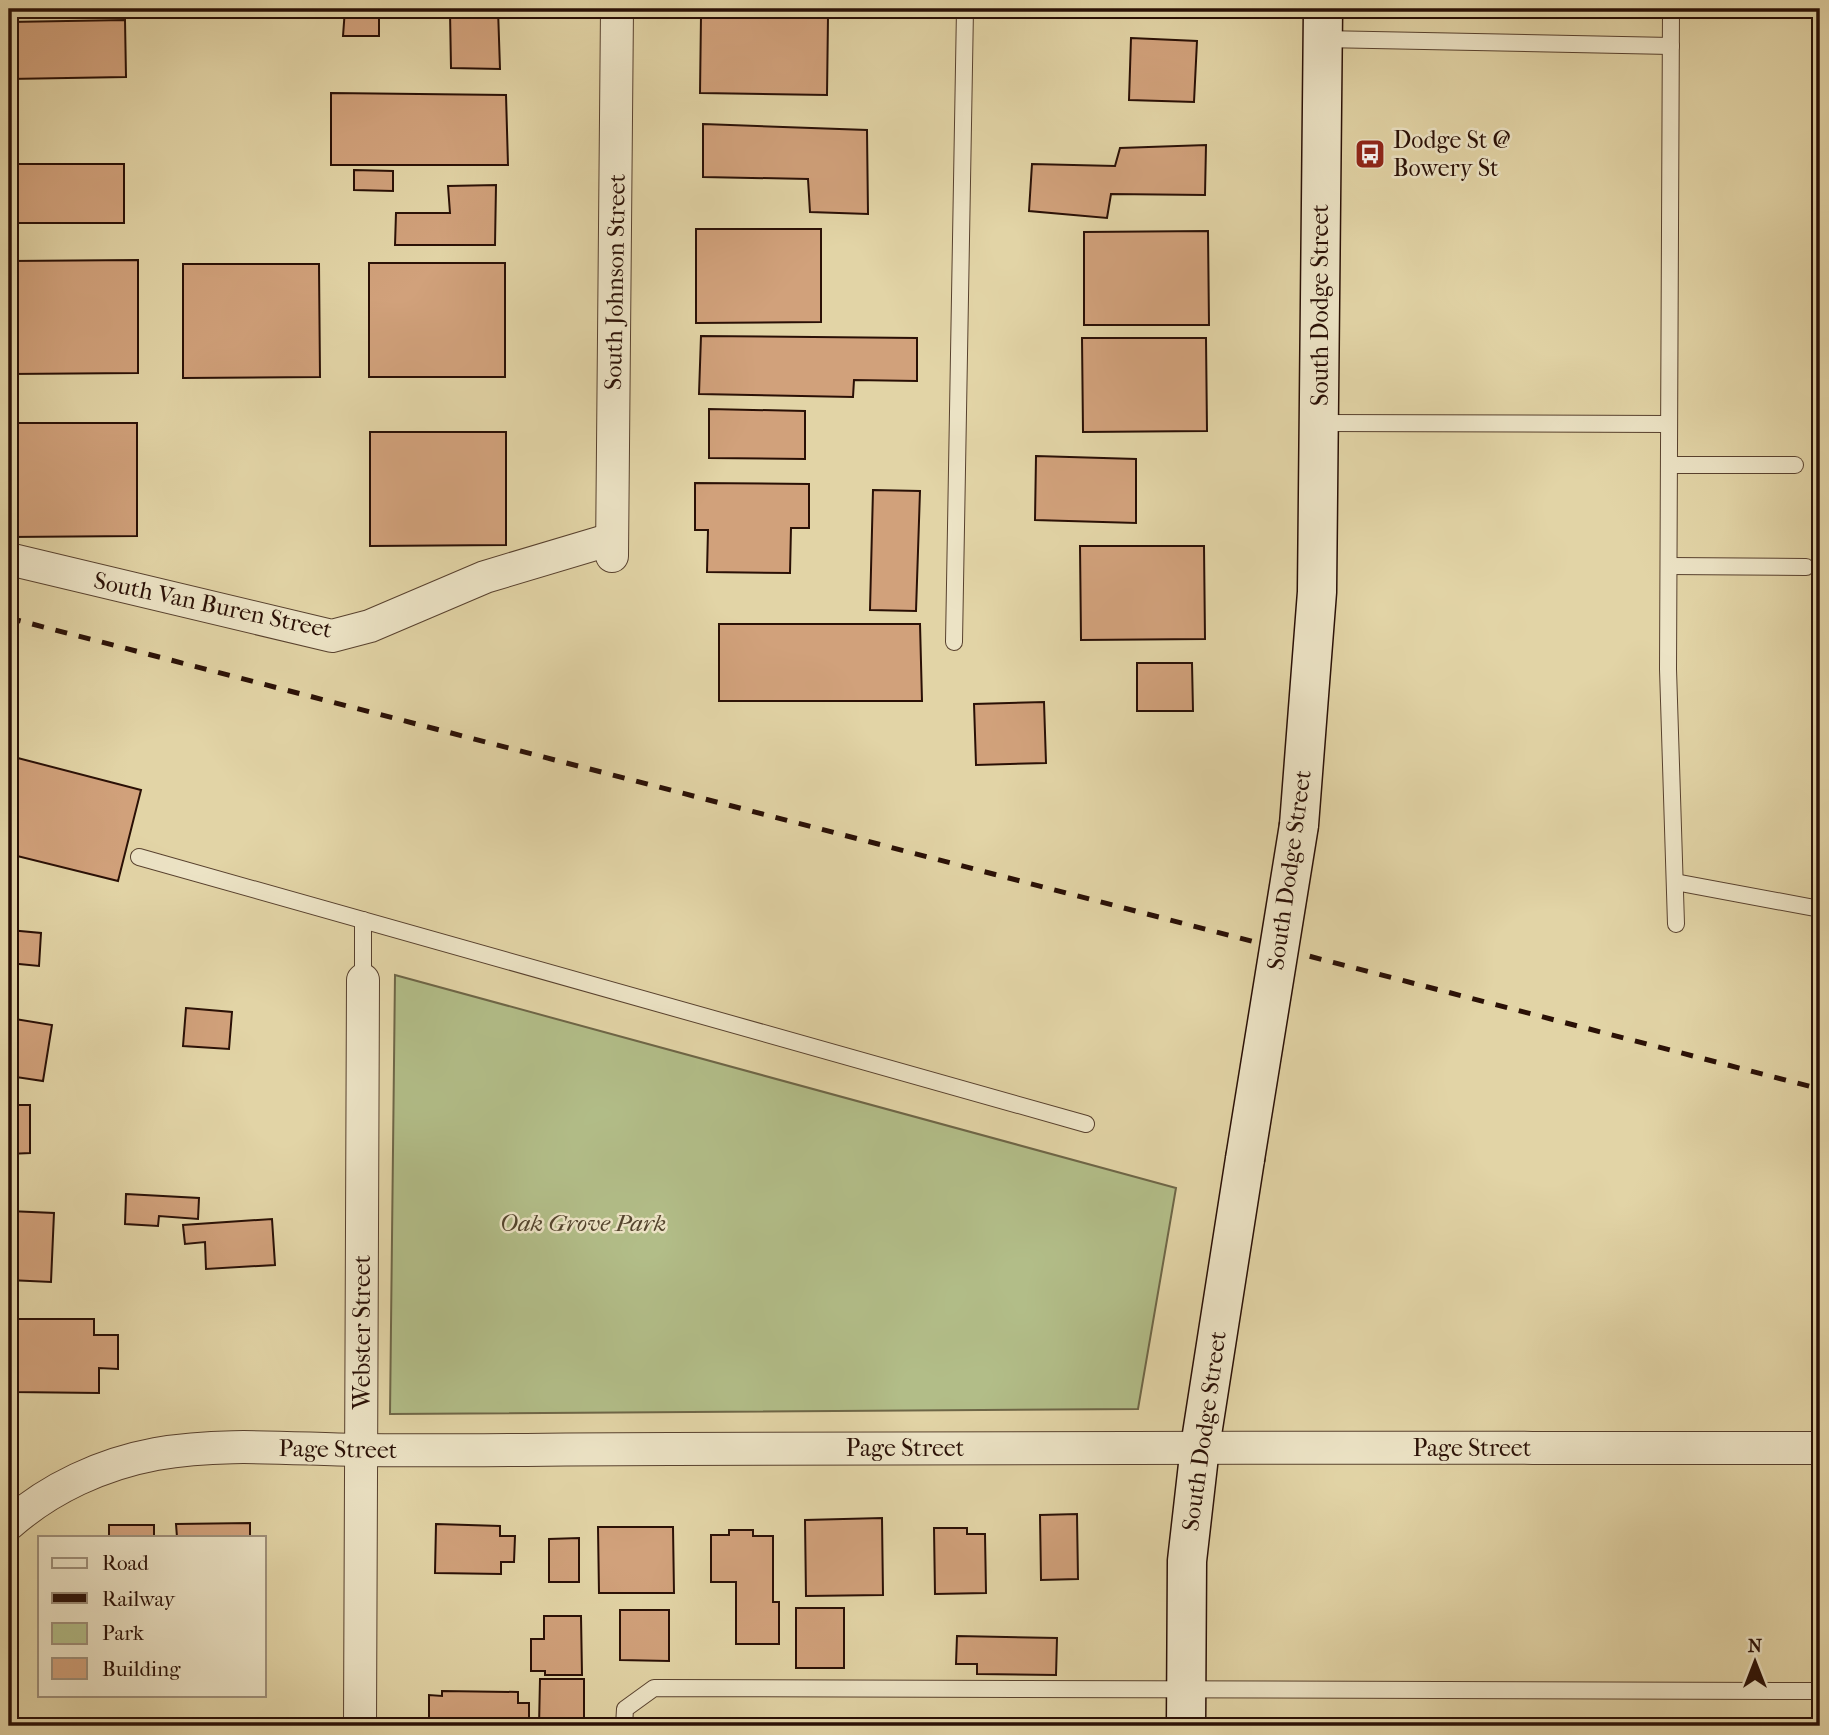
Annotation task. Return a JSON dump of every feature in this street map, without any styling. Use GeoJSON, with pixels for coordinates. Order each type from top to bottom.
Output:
{"type":"FeatureCollection","features":[{"type":"Feature","properties":{"kind":"main road","name":"South Dodge Street"},"geometry":{"type":"LineString","coordinates":[[1186,1726],[1187,1561],[1200,1447],[1299,825],[1317,592],[1322,24]]}},
{"type":"Feature","properties":{"kind":"street","name":"South Johnson Street"},"geometry":{"type":"LineString","coordinates":[[612,547],[617,9]]}},
{"type":"Feature","properties":{"kind":"street","name":"South Van Buren Street"},"geometry":{"type":"LineString","coordinates":[[9,559],[332,636],[370,626],[485,578],[612,547]]}},
{"type":"Feature","properties":{"kind":"street","name":"Webster Street"},"geometry":{"type":"LineString","coordinates":[[360,1726],[363,980]]}},
{"type":"Feature","properties":{"kind":"street","name":"Page Street"},"geometry":{"type":"LineString","coordinates":[[9,1524],[24,1511],[74,1480],[121,1462],[157,1454],[213,1447],[361,1450],[1820,1448]]}},
{"type":"Feature","properties":{"kind":"lane"},"geometry":{"type":"LineString","coordinates":[[954,642],[965,9]]}},
{"type":"Feature","properties":{"kind":"lane"},"geometry":{"type":"LineString","coordinates":[[1671,9],[1668,669],[1676,924]]}},
{"type":"Feature","properties":{"kind":"lane"},"geometry":{"type":"LineString","coordinates":[[1322,24],[1671,46]]}},
{"type":"Feature","properties":{"kind":"lane"},"geometry":{"type":"LineString","coordinates":[[1319,423],[1670,424]]}},
{"type":"Feature","properties":{"kind":"lane"},"geometry":{"type":"LineString","coordinates":[[1669,465],[1795,465]]}},
{"type":"Feature","properties":{"kind":"lane"},"geometry":{"type":"LineString","coordinates":[[1669,566],[1806,566]]}},
{"type":"Feature","properties":{"kind":"lane"},"geometry":{"type":"LineString","coordinates":[[139,857],[1086,1124]]}},
{"type":"Feature","properties":{"kind":"lane"},"geometry":{"type":"LineString","coordinates":[[1675,882],[1820,909]]}},
{"type":"Feature","properties":{"kind":"lane"},"geometry":{"type":"LineString","coordinates":[[363,920],[363,980]]}},
{"type":"Feature","properties":{"kind":"lane"},"geometry":{"type":"LineString","coordinates":[[624,1726],[625,1709],[654,1688],[1820,1690]]}},
{"type":"Feature","properties":{"kind":"green space","name":"Oak Grove Park"},"geometry":{"type":"Polygon","coordinates":[[[395,975],[1176,1188],[1138,1409],[390,1414],[395,975]]]}},
{"type":"Feature","properties":{"kind":"building"},"geometry":{"type":"Polygon","coordinates":[[[345,9],[379,9],[379,36],[343,36],[345,9]]]}},
{"type":"Feature","properties":{"kind":"building"},"geometry":{"type":"Polygon","coordinates":[[[498,9],[500,69],[451,68],[450,12],[498,9]]]}},
{"type":"Feature","properties":{"kind":"building"},"geometry":{"type":"Polygon","coordinates":[[[701,16],[828,17],[827,95],[700,93],[701,16]]]}},
{"type":"Feature","properties":{"kind":"building"},"geometry":{"type":"Polygon","coordinates":[[[125,20],[126,77],[9,79],[9,22],[125,20]]]}},
{"type":"Feature","properties":{"kind":"building"},"geometry":{"type":"Polygon","coordinates":[[[1131,38],[1197,41],[1194,102],[1129,100],[1131,38]]]}},
{"type":"Feature","properties":{"kind":"building"},"geometry":{"type":"Polygon","coordinates":[[[331,93],[506,95],[508,165],[331,165],[331,93]]]}},
{"type":"Feature","properties":{"kind":"building"},"geometry":{"type":"Polygon","coordinates":[[[703,124],[867,130],[868,214],[810,212],[808,179],[703,177],[703,124]]]}},
{"type":"Feature","properties":{"kind":"building"},"geometry":{"type":"Polygon","coordinates":[[[1206,145],[1205,195],[1111,194],[1107,218],[1029,211],[1032,164],[1115,166],[1120,148],[1206,145]]]}},
{"type":"Feature","properties":{"kind":"building"},"geometry":{"type":"Polygon","coordinates":[[[10,164],[124,164],[124,223],[10,223],[10,164]]]}},
{"type":"Feature","properties":{"kind":"building"},"geometry":{"type":"Polygon","coordinates":[[[354,170],[393,171],[393,191],[354,190],[354,170]]]}},
{"type":"Feature","properties":{"kind":"building"},"geometry":{"type":"Polygon","coordinates":[[[496,185],[495,245],[395,245],[396,213],[450,213],[448,186],[496,185]]]}},
{"type":"Feature","properties":{"kind":"building"},"geometry":{"type":"Polygon","coordinates":[[[696,229],[821,229],[821,322],[696,323],[696,229]]]}},
{"type":"Feature","properties":{"kind":"building"},"geometry":{"type":"Polygon","coordinates":[[[1208,231],[1209,325],[1084,325],[1084,232],[1208,231]]]}},
{"type":"Feature","properties":{"kind":"building"},"geometry":{"type":"Polygon","coordinates":[[[138,260],[138,373],[9,374],[9,261],[138,260]]]}},
{"type":"Feature","properties":{"kind":"building"},"geometry":{"type":"Polygon","coordinates":[[[369,263],[505,263],[505,377],[369,377],[369,263]]]}},
{"type":"Feature","properties":{"kind":"building"},"geometry":{"type":"Polygon","coordinates":[[[183,264],[319,264],[320,377],[183,378],[183,264]]]}},
{"type":"Feature","properties":{"kind":"building"},"geometry":{"type":"Polygon","coordinates":[[[701,336],[917,338],[917,381],[854,380],[853,397],[699,394],[701,336]]]}},
{"type":"Feature","properties":{"kind":"building"},"geometry":{"type":"Polygon","coordinates":[[[1082,338],[1206,338],[1207,431],[1083,432],[1082,338]]]}},
{"type":"Feature","properties":{"kind":"building"},"geometry":{"type":"Polygon","coordinates":[[[709,409],[805,411],[805,459],[709,458],[709,409]]]}},
{"type":"Feature","properties":{"kind":"building"},"geometry":{"type":"Polygon","coordinates":[[[9,423],[137,423],[137,536],[9,537],[9,423]]]}},
{"type":"Feature","properties":{"kind":"building"},"geometry":{"type":"Polygon","coordinates":[[[370,432],[506,432],[506,545],[370,546],[370,432]]]}},
{"type":"Feature","properties":{"kind":"building"},"geometry":{"type":"Polygon","coordinates":[[[1036,456],[1136,459],[1136,523],[1035,520],[1036,456]]]}},
{"type":"Feature","properties":{"kind":"building"},"geometry":{"type":"Polygon","coordinates":[[[695,483],[809,484],[809,528],[791,528],[790,573],[707,572],[708,530],[695,530],[695,483]]]}},
{"type":"Feature","properties":{"kind":"building"},"geometry":{"type":"Polygon","coordinates":[[[873,490],[920,491],[916,611],[870,610],[873,490]]]}},
{"type":"Feature","properties":{"kind":"building"},"geometry":{"type":"Polygon","coordinates":[[[1080,546],[1204,546],[1205,639],[1081,640],[1080,546]]]}},
{"type":"Feature","properties":{"kind":"building"},"geometry":{"type":"Polygon","coordinates":[[[719,624],[920,624],[922,701],[719,701],[719,624]]]}},
{"type":"Feature","properties":{"kind":"building"},"geometry":{"type":"Polygon","coordinates":[[[1137,663],[1192,663],[1193,711],[1137,711],[1137,663]]]}},
{"type":"Feature","properties":{"kind":"building"},"geometry":{"type":"Polygon","coordinates":[[[1044,702],[1046,763],[976,765],[974,704],[1044,702]]]}},
{"type":"Feature","properties":{"kind":"building"},"geometry":{"type":"Polygon","coordinates":[[[10,756],[141,790],[118,881],[9,854],[10,756]]]}},
{"type":"Feature","properties":{"kind":"building"},"geometry":{"type":"Polygon","coordinates":[[[9,930],[41,933],[39,966],[9,963],[9,930]]]}},
{"type":"Feature","properties":{"kind":"building"},"geometry":{"type":"Polygon","coordinates":[[[186,1008],[232,1012],[229,1049],[183,1046],[186,1008]]]}},
{"type":"Feature","properties":{"kind":"building"},"geometry":{"type":"Polygon","coordinates":[[[9,1018],[52,1025],[43,1081],[9,1076],[9,1018]]]}},
{"type":"Feature","properties":{"kind":"building"},"geometry":{"type":"Polygon","coordinates":[[[9,1105],[30,1105],[30,1153],[9,1154],[9,1105]]]}},
{"type":"Feature","properties":{"kind":"building"},"geometry":{"type":"Polygon","coordinates":[[[126,1194],[199,1198],[198,1219],[159,1216],[158,1226],[125,1224],[126,1194]]]}},
{"type":"Feature","properties":{"kind":"building"},"geometry":{"type":"Polygon","coordinates":[[[9,1211],[54,1213],[51,1282],[9,1280],[9,1211]]]}},
{"type":"Feature","properties":{"kind":"building"},"geometry":{"type":"Polygon","coordinates":[[[272,1219],[275,1265],[206,1269],[205,1242],[185,1244],[183,1225],[272,1219]]]}},
{"type":"Feature","properties":{"kind":"building"},"geometry":{"type":"Polygon","coordinates":[[[13,1319],[94,1319],[94,1335],[118,1335],[118,1369],[99,1368],[99,1393],[12,1392],[13,1319]]]}},
{"type":"Feature","properties":{"kind":"building"},"geometry":{"type":"Polygon","coordinates":[[[1077,1514],[1078,1579],[1041,1580],[1040,1515],[1077,1514]]]}},
{"type":"Feature","properties":{"kind":"building"},"geometry":{"type":"Polygon","coordinates":[[[882,1518],[883,1595],[806,1596],[805,1520],[882,1518]]]}},
{"type":"Feature","properties":{"kind":"building"},"geometry":{"type":"Polygon","coordinates":[[[250,1523],[250,1536],[177,1536],[176,1524],[250,1523]]]}},
{"type":"Feature","properties":{"kind":"building"},"geometry":{"type":"Polygon","coordinates":[[[436,1524],[500,1526],[500,1536],[515,1536],[514,1562],[501,1562],[501,1574],[435,1573],[436,1524]]]}},
{"type":"Feature","properties":{"kind":"building"},"geometry":{"type":"Polygon","coordinates":[[[109,1525],[154,1525],[154,1536],[109,1536],[109,1525]]]}},
{"type":"Feature","properties":{"kind":"building"},"geometry":{"type":"Polygon","coordinates":[[[598,1527],[673,1527],[674,1593],[599,1593],[598,1527]]]}},
{"type":"Feature","properties":{"kind":"building"},"geometry":{"type":"Polygon","coordinates":[[[934,1528],[967,1528],[967,1534],[985,1534],[986,1593],[935,1594],[934,1528]]]}},
{"type":"Feature","properties":{"kind":"building"},"geometry":{"type":"Polygon","coordinates":[[[729,1530],[753,1530],[753,1536],[773,1536],[773,1602],[779,1602],[779,1644],[736,1644],[736,1582],[711,1582],[711,1535],[729,1535],[729,1530]]]}},
{"type":"Feature","properties":{"kind":"building"},"geometry":{"type":"Polygon","coordinates":[[[579,1538],[579,1582],[549,1582],[549,1539],[579,1538]]]}},
{"type":"Feature","properties":{"kind":"building"},"geometry":{"type":"Polygon","coordinates":[[[796,1608],[844,1608],[844,1668],[796,1668],[796,1608]]]}},
{"type":"Feature","properties":{"kind":"building"},"geometry":{"type":"Polygon","coordinates":[[[620,1610],[669,1610],[669,1661],[620,1660],[620,1610]]]}},
{"type":"Feature","properties":{"kind":"building"},"geometry":{"type":"Polygon","coordinates":[[[544,1616],[581,1616],[582,1675],[545,1675],[545,1671],[531,1671],[531,1639],[544,1639],[544,1616]]]}},
{"type":"Feature","properties":{"kind":"building"},"geometry":{"type":"Polygon","coordinates":[[[957,1636],[1057,1638],[1056,1675],[977,1674],[977,1664],[956,1664],[957,1636]]]}},
{"type":"Feature","properties":{"kind":"building"},"geometry":{"type":"Polygon","coordinates":[[[540,1679],[584,1679],[584,1726],[539,1726],[540,1679]]]}},
{"type":"Feature","properties":{"kind":"building"},"geometry":{"type":"Polygon","coordinates":[[[442,1691],[518,1692],[518,1703],[529,1703],[529,1726],[429,1726],[429,1695],[442,1696],[442,1691]]]}},
{"type":"Feature","properties":{"kind":"railway"},"geometry":{"type":"LineString","coordinates":[[9,618],[1820,1089]]}},
{"type":"Feature","properties":{"kind":"place","name":"Dodge St @ Bowery St"},"geometry":{"type":"Point","coordinates":[1370,154]}}]}
